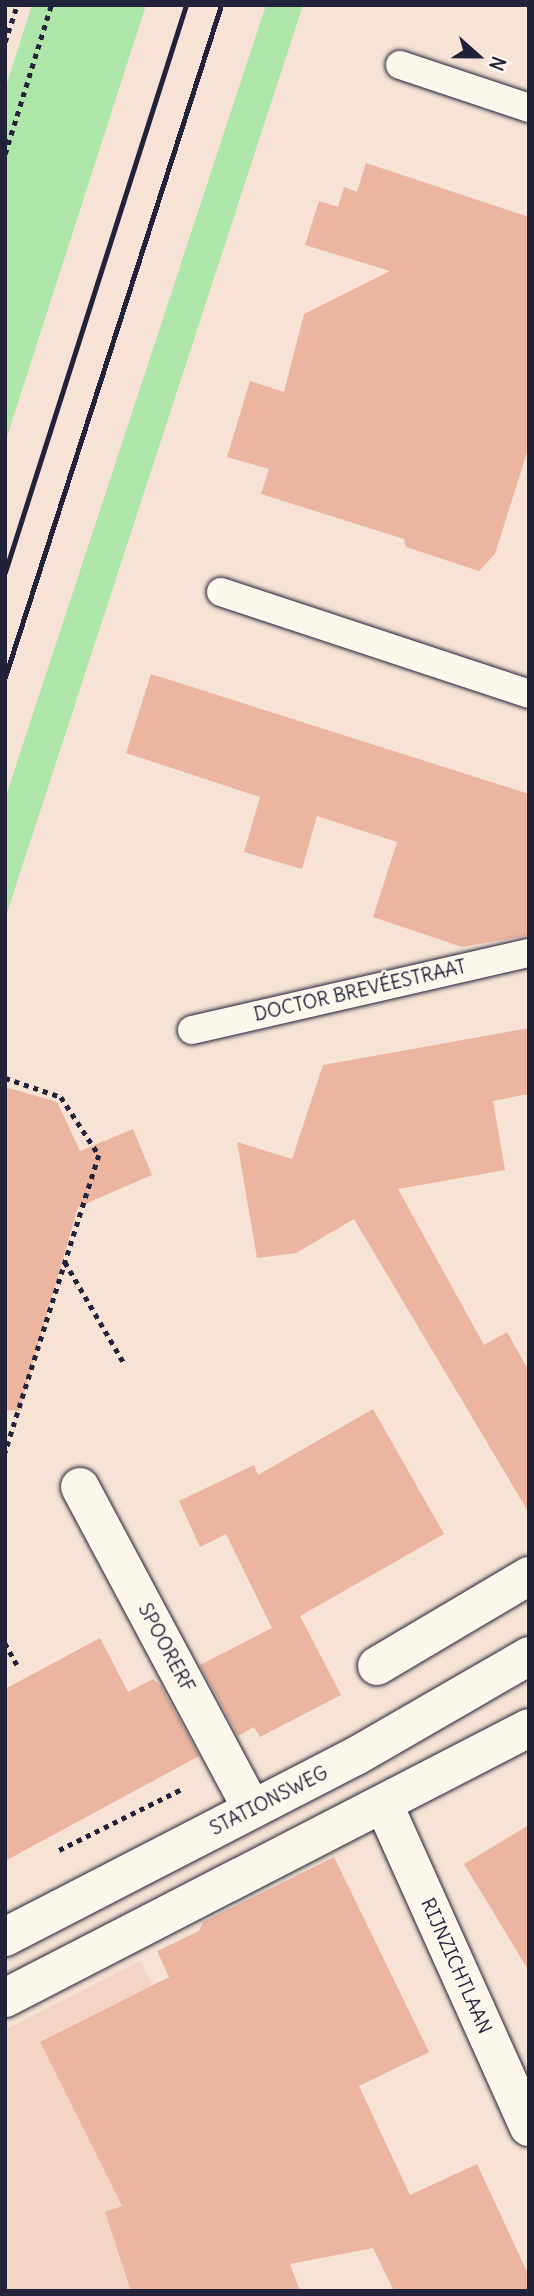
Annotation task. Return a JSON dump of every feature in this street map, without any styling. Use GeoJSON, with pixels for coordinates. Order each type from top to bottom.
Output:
{"type":"FeatureCollection","features":[{"type":"Feature","properties":{"kind":"street","name":"SPOORERF"},"geometry":{"type":"LineString","coordinates":[[80,1487],[251,1809]]}},
{"type":"Feature","properties":{"kind":"street"},"geometry":{"type":"LineString","coordinates":[[377,1665],[529,1576]]}},
{"type":"Feature","properties":{"kind":"street","name":"STATIONSWEG"},"geometry":{"type":"LineString","coordinates":[[5,1937],[251,1809],[529,1656]]}},
{"type":"Feature","properties":{"kind":"street"},"geometry":{"type":"LineString","coordinates":[[5,1998],[529,1728]]}},
{"type":"Feature","properties":{"kind":"street","name":"RIJNZICHTLAAN"},"geometry":{"type":"LineString","coordinates":[[384,1805],[529,2127]]}},
{"type":"Feature","properties":{"kind":"lane"},"geometry":{"type":"LineString","coordinates":[[400,65],[529,107]]}},
{"type":"Feature","properties":{"kind":"lane"},"geometry":{"type":"LineString","coordinates":[[220,592],[529,694]]}},
{"type":"Feature","properties":{"kind":"lane","name":"DOCTOR BREVÉESTRAAT"},"geometry":{"type":"LineString","coordinates":[[192,1030],[529,953]]}},
{"type":"Feature","properties":{"kind":"path"},"geometry":{"type":"LineString","coordinates":[[5,41],[17,5]]}},
{"type":"Feature","properties":{"kind":"path"},"geometry":{"type":"LineString","coordinates":[[5,154],[51,5]]}},
{"type":"Feature","properties":{"kind":"path"},"geometry":{"type":"LineString","coordinates":[[5,1078],[61,1097],[99,1154],[5,1453]]}},
{"type":"Feature","properties":{"kind":"path"},"geometry":{"type":"LineString","coordinates":[[65,1261],[124,1363]]}},
{"type":"Feature","properties":{"kind":"path"},"geometry":{"type":"LineString","coordinates":[[5,1643],[17,1665]]}},
{"type":"Feature","properties":{"kind":"shaded area"},"geometry":{"type":"Polygon","coordinates":[[[140,1961],[233,2140],[241,2291],[5,2291],[5,2030],[140,1961]]]}},
{"type":"Feature","properties":{"kind":"green space"},"geometry":{"type":"Polygon","coordinates":[[[32,5],[146,5],[5,443],[5,89],[32,5]]]}},
{"type":"Feature","properties":{"kind":"green space"},"geometry":{"type":"Polygon","coordinates":[[[266,5],[303,5],[5,919],[5,799],[266,5]]]}},
{"type":"Feature","properties":{"kind":"building"},"geometry":{"type":"Polygon","coordinates":[[[366,163],[529,217],[529,446],[495,554],[479,571],[406,547],[404,539],[261,494],[269,469],[227,457],[250,381],[284,392],[304,314],[390,271],[305,245],[319,201],[338,207],[344,187],[357,192],[366,163]]]}},
{"type":"Feature","properties":{"kind":"building"},"geometry":{"type":"Polygon","coordinates":[[[151,674],[529,794],[529,935],[462,947],[373,917],[397,842],[317,816],[302,869],[244,852],[260,797],[126,753],[151,674]]]}},
{"type":"Feature","properties":{"kind":"building"},"geometry":{"type":"Polygon","coordinates":[[[529,1028],[529,1094],[493,1101],[505,1170],[398,1189],[484,1345],[507,1332],[529,1371],[529,1513],[354,1219],[296,1253],[257,1258],[237,1142],[292,1159],[323,1065],[529,1028]]]}},
{"type":"Feature","properties":{"kind":"building"},"geometry":{"type":"Polygon","coordinates":[[[5,1087],[57,1102],[80,1151],[133,1129],[152,1175],[78,1207],[19,1411],[5,1410],[5,1087]]]}},
{"type":"Feature","properties":{"kind":"building"},"geometry":{"type":"Polygon","coordinates":[[[373,1409],[444,1534],[300,1616],[341,1695],[260,1737],[254,1727],[238,1736],[200,1665],[272,1628],[226,1534],[200,1547],[179,1501],[254,1465],[258,1475],[373,1409]]]}},
{"type":"Feature","properties":{"kind":"building"},"geometry":{"type":"Polygon","coordinates":[[[100,1638],[128,1692],[153,1679],[161,1686],[199,1756],[5,1861],[5,1689],[100,1638]]]}},
{"type":"Feature","properties":{"kind":"building"},"geometry":{"type":"Polygon","coordinates":[[[529,1825],[529,1971],[464,1864],[529,1825]]]}},
{"type":"Feature","properties":{"kind":"building"},"geometry":{"type":"Polygon","coordinates":[[[334,1857],[429,2052],[359,2086],[410,2195],[477,2164],[529,2276],[529,2291],[394,2291],[373,2248],[290,2264],[300,2291],[131,2291],[105,2212],[122,2206],[40,2042],[169,1977],[157,1951],[199,1931],[203,1922],[334,1857]]]}},
{"type":"Feature","properties":{"kind":"railway"},"geometry":{"type":"LineString","coordinates":[[5,572],[186,5]]}},
{"type":"Feature","properties":{"kind":"railway"},"geometry":{"type":"LineString","coordinates":[[5,677],[221,5]]}}]}
